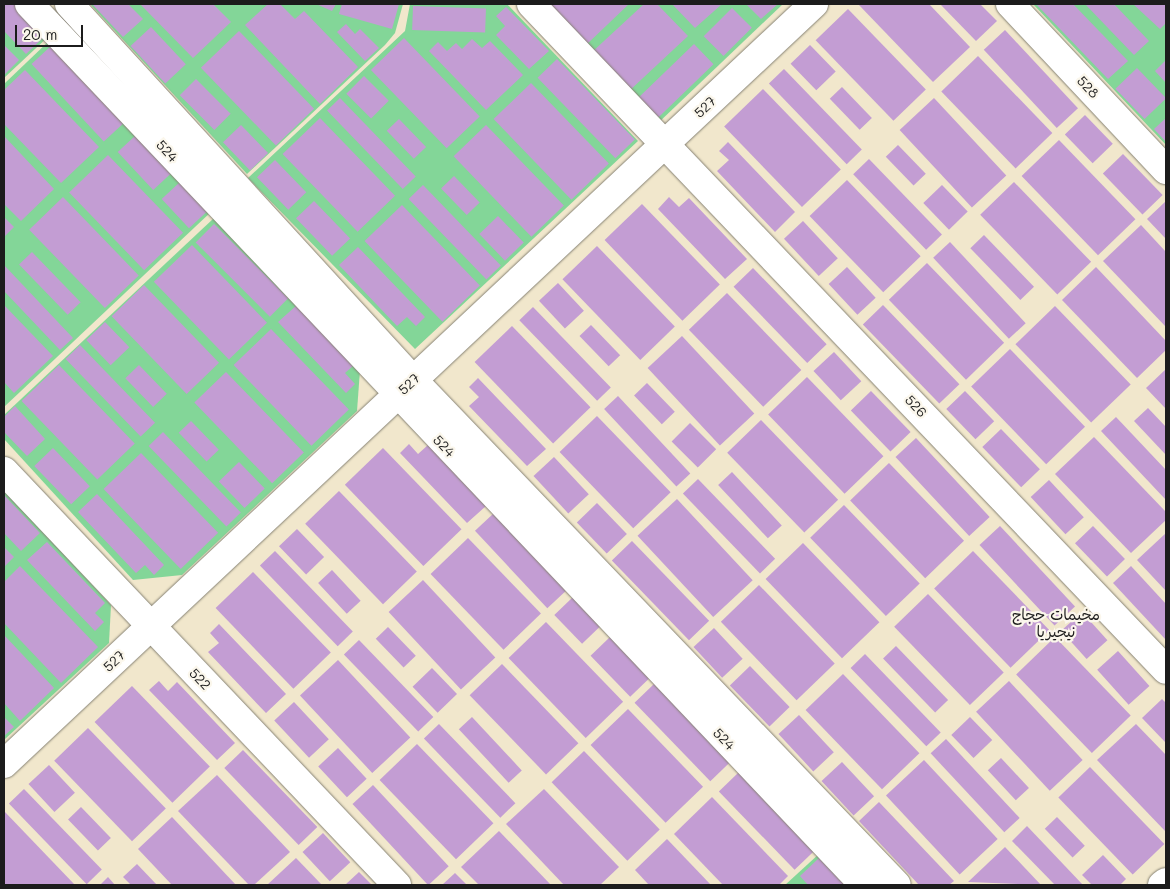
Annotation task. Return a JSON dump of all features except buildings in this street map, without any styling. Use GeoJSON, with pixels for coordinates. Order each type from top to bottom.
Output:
{"type":"FeatureCollection","features":[{"type":"Feature","properties":{"kind":"street","name":"524"},"geometry":{"type":"LineString","coordinates":[[29,4],[405,388],[897,885]]}},
{"type":"Feature","properties":{"kind":"street","name":"524"},"geometry":{"type":"LineString","coordinates":[[69,4],[405,388],[864,885]]}},
{"type":"Feature","properties":{"kind":"street","name":"526"},"geometry":{"type":"LineString","coordinates":[[531,4],[666,143],[1166,670]]}},
{"type":"Feature","properties":{"kind":"street","name":"527"},"geometry":{"type":"LineString","coordinates":[[4,764],[814,4]]}},
{"type":"Feature","properties":{"kind":"street","name":"528"},"geometry":{"type":"LineString","coordinates":[[1010,4],[1166,170]]}},
{"type":"Feature","properties":{"kind":"street","name":"522"},"geometry":{"type":"LineString","coordinates":[[4,471],[150,627],[397,885]]}},
{"type":"Feature","properties":{"kind":"street"},"geometry":{"type":"LineString","coordinates":[[1162,885],[1166,882]]}},
{"type":"Feature","properties":{"kind":"green space"},"geometry":{"type":"Polygon","coordinates":[[[4,4],[19,4],[50,35],[4,78],[4,4]]]}},
{"type":"Feature","properties":{"kind":"green space"},"geometry":{"type":"Polygon","coordinates":[[[90,4],[403,4],[395,33],[385,45],[247,174],[90,4]]]}},
{"type":"Feature","properties":{"kind":"green space"},"geometry":{"type":"Polygon","coordinates":[[[410,4],[507,4],[638,141],[415,349],[248,178],[405,31],[410,4]]]}},
{"type":"Feature","properties":{"kind":"green space"},"geometry":{"type":"Polygon","coordinates":[[[542,4],[783,4],[656,125],[542,4]]]}},
{"type":"Feature","properties":{"kind":"green space"},"geometry":{"type":"Polygon","coordinates":[[[1033,4],[1166,4],[1166,145],[1033,4]]]}},
{"type":"Feature","properties":{"kind":"green space"},"geometry":{"type":"Polygon","coordinates":[[[50,40],[212,211],[4,407],[4,84],[50,40]]]}},
{"type":"Feature","properties":{"kind":"green space"},"geometry":{"type":"Polygon","coordinates":[[[214,218],[360,370],[357,411],[182,575],[133,580],[4,439],[4,415],[214,218]]]}},
{"type":"Feature","properties":{"kind":"green space"},"geometry":{"type":"Polygon","coordinates":[[[4,490],[111,605],[109,643],[4,740],[4,490]]]}},
{"type":"Feature","properties":{"kind":"green space"},"geometry":{"type":"Polygon","coordinates":[[[820,853],[850,885],[785,885],[820,853]]]}},
{"type":"Feature","properties":{"kind":"district","name":"مخيمات حجاج نيجيريا"},"geometry":{"type":"Point","coordinates":[1056,622]}}]}
